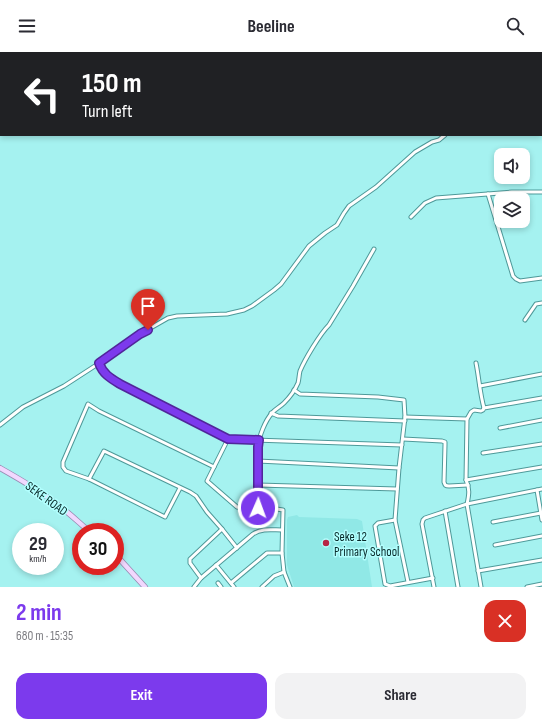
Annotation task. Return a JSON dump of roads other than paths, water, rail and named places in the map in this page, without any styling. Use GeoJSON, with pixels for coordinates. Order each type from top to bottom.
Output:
{"type":"FeatureCollection","features":[{"type":"Feature","properties":{"kind":"main road","name":"SEKE ROAD"},"geometry":{"type":"LineString","coordinates":[[0,468],[48,497],[80,523]]}},
{"type":"Feature","properties":{"kind":"main road"},"geometry":{"type":"LineString","coordinates":[[124,564],[145,587]]}},
{"type":"Feature","properties":{"kind":"street"},"geometry":{"type":"LineString","coordinates":[[0,425],[23,407],[64,386],[140,334],[168,318],[177,316],[236,312],[252,306],[281,284],[309,246],[337,225],[349,206],[376,187],[415,152],[444,136]]}},
{"type":"Feature","properties":{"kind":"street"},"geometry":{"type":"LineString","coordinates":[[411,217],[425,203],[436,198],[542,192]]}},
{"type":"Feature","properties":{"kind":"street"},"geometry":{"type":"LineString","coordinates":[[488,194],[513,276],[516,280],[520,281],[542,278]]}},
{"type":"Feature","properties":{"kind":"street"},"geometry":{"type":"LineString","coordinates":[[258,508],[258,447],[264,426],[271,413],[284,403],[294,390],[298,383],[301,371],[312,349],[329,325],[374,249]]}},
{"type":"Feature","properties":{"kind":"street"},"geometry":{"type":"LineString","coordinates":[[525,320],[536,304],[542,303]]}},
{"type":"Feature","properties":{"kind":"street"},"geometry":{"type":"LineString","coordinates":[[99,363],[102,371],[120,384],[228,439],[402,445]]}},
{"type":"Feature","properties":{"kind":"street"},"geometry":{"type":"LineString","coordinates":[[476,363],[480,394],[484,408]]}},
{"type":"Feature","properties":{"kind":"street"},"geometry":{"type":"LineString","coordinates":[[480,386],[542,374]]}},
{"type":"Feature","properties":{"kind":"street"},"geometry":{"type":"LineString","coordinates":[[294,390],[300,394],[378,397],[404,400],[405,419],[395,520],[408,582]]}},
{"type":"Feature","properties":{"kind":"street"},"geometry":{"type":"LineString","coordinates":[[481,587],[467,504],[469,492],[466,480],[467,419],[474,410],[481,412],[484,408],[542,398]]}},
{"type":"Feature","properties":{"kind":"street"},"geometry":{"type":"LineString","coordinates":[[180,488],[165,517],[89,479],[66,471],[63,467],[63,462],[88,404],[99,411],[214,467]]}},
{"type":"Feature","properties":{"kind":"street"},"geometry":{"type":"LineString","coordinates":[[271,413],[278,416],[467,419]]}},
{"type":"Feature","properties":{"kind":"street"},"geometry":{"type":"LineString","coordinates":[[500,428],[542,420]]}},
{"type":"Feature","properties":{"kind":"street"},"geometry":{"type":"LineString","coordinates":[[228,439],[207,481],[237,507],[282,510],[282,553],[284,572],[290,587]]}},
{"type":"Feature","properties":{"kind":"street"},"geometry":{"type":"LineString","coordinates":[[403,439],[444,441],[444,484],[448,486],[468,485]]}},
{"type":"Feature","properties":{"kind":"street"},"geometry":{"type":"LineString","coordinates":[[483,453],[542,444]]}},
{"type":"Feature","properties":{"kind":"street"},"geometry":{"type":"LineString","coordinates":[[89,479],[104,451],[196,496],[207,512],[237,548]]}},
{"type":"Feature","properties":{"kind":"street"},"geometry":{"type":"LineString","coordinates":[[258,461],[399,468]]}},
{"type":"Feature","properties":{"kind":"street"},"geometry":{"type":"LineString","coordinates":[[466,480],[542,467]]}},
{"type":"Feature","properties":{"kind":"street"},"geometry":{"type":"LineString","coordinates":[[258,485],[397,489]]}},
{"type":"Feature","properties":{"kind":"street"},"geometry":{"type":"LineString","coordinates":[[434,587],[422,522],[425,518],[467,504],[542,489]]}},
{"type":"Feature","properties":{"kind":"street"},"geometry":{"type":"LineString","coordinates":[[537,490],[542,520]]}},
{"type":"Feature","properties":{"kind":"street"},"geometry":{"type":"LineString","coordinates":[[445,511],[458,587]]}},
{"type":"Feature","properties":{"kind":"street"},"geometry":{"type":"LineString","coordinates":[[493,522],[541,513]]}},
{"type":"Feature","properties":{"kind":"street"},"geometry":{"type":"LineString","coordinates":[[395,520],[378,523],[375,526],[386,585],[390,586],[433,578]]}},
{"type":"Feature","properties":{"kind":"street"},"geometry":{"type":"LineString","coordinates":[[201,578],[190,563],[190,559],[222,529]]}},
{"type":"Feature","properties":{"kind":"street"},"geometry":{"type":"LineString","coordinates":[[194,587],[201,578],[258,531],[282,530]]}},
{"type":"Feature","properties":{"kind":"street"},"geometry":{"type":"LineString","coordinates":[[495,545],[542,536]]}},
{"type":"Feature","properties":{"kind":"street"},"geometry":{"type":"LineString","coordinates":[[231,583],[267,553],[282,553]]}},
{"type":"Feature","properties":{"kind":"street"},"geometry":{"type":"LineString","coordinates":[[478,571],[542,560]]}},
{"type":"Feature","properties":{"kind":"street"},"geometry":{"type":"LineString","coordinates":[[216,565],[234,587]]}},
{"type":"Feature","properties":{"kind":"street"},"geometry":{"type":"LineString","coordinates":[[262,587],[274,576],[284,572]]}},
{"type":"Feature","properties":{"kind":"street"},"geometry":{"type":"LineString","coordinates":[[218,583],[221,587]]}},
{"type":"Feature","properties":{"kind":"street"},"geometry":{"type":"LineString","coordinates":[[527,587],[542,584]]}},
{"type":"Feature","properties":{"kind":"place","name":"Seke 12 Primary School"},"geometry":{"type":"Point","coordinates":[326,543]}}]}
